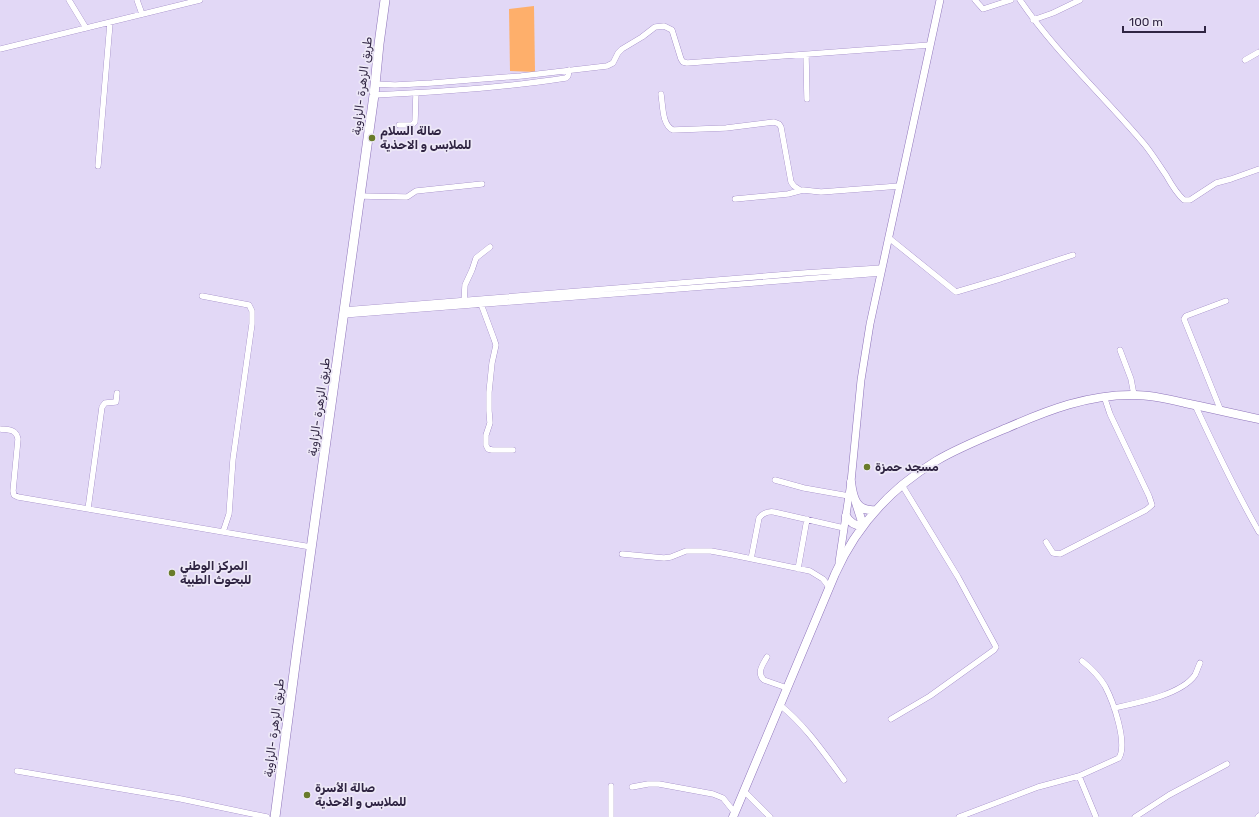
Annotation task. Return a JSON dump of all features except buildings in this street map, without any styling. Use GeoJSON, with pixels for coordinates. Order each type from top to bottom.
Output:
{"type":"FeatureCollection","features":[{"type":"Feature","properties":{"kind":"main road","name":"طريق الزهرة -الزاوية"},"geometry":{"type":"LineString","coordinates":[[275,817],[374,95],[385,0]]}},
{"type":"Feature","properties":{"kind":"main road"},"geometry":{"type":"LineString","coordinates":[[734,815],[839,564],[863,525],[902,485],[944,456],[1052,409],[1082,400],[1104,396],[1152,396],[1259,419]]}},
{"type":"Feature","properties":{"kind":"main road"},"geometry":{"type":"LineString","coordinates":[[851,482],[853,494],[863,525]]}},
{"type":"Feature","properties":{"kind":"main road"},"geometry":{"type":"LineString","coordinates":[[856,503],[865,509],[876,510]]}},
{"type":"Feature","properties":{"kind":"main road"},"geometry":{"type":"LineString","coordinates":[[846,516],[851,523],[855,525],[863,525]]}},
{"type":"Feature","properties":{"kind":"street"},"geometry":{"type":"LineString","coordinates":[[69,0],[86,28]]}},
{"type":"Feature","properties":{"kind":"street"},"geometry":{"type":"LineString","coordinates":[[137,0],[142,14]]}},
{"type":"Feature","properties":{"kind":"street"},"geometry":{"type":"LineString","coordinates":[[0,49],[200,0]]}},
{"type":"Feature","properties":{"kind":"street"},"geometry":{"type":"LineString","coordinates":[[839,564],[851,482],[861,380],[870,324],[940,0]]}},
{"type":"Feature","properties":{"kind":"street"},"geometry":{"type":"LineString","coordinates":[[975,0],[983,9],[1011,0]]}},
{"type":"Feature","properties":{"kind":"street"},"geometry":{"type":"LineString","coordinates":[[1020,0],[1033,20],[1052,43],[1125,122],[1146,148],[1177,193],[1184,200],[1190,200],[1216,184],[1259,169]]}},
{"type":"Feature","properties":{"kind":"street"},"geometry":{"type":"LineString","coordinates":[[1033,20],[1053,13],[1080,0]]}},
{"type":"Feature","properties":{"kind":"street"},"geometry":{"type":"LineString","coordinates":[[98,166],[110,22]]}},
{"type":"Feature","properties":{"kind":"street"},"geometry":{"type":"LineString","coordinates":[[375,84],[406,84],[521,76],[607,66],[613,63],[618,53],[622,49],[655,27],[664,26],[672,30],[681,59],[685,63],[930,45]]}},
{"type":"Feature","properties":{"kind":"street"},"geometry":{"type":"LineString","coordinates":[[1245,60],[1259,52]]}},
{"type":"Feature","properties":{"kind":"street"},"geometry":{"type":"LineString","coordinates":[[806,55],[807,99]]}},
{"type":"Feature","properties":{"kind":"street"},"geometry":{"type":"LineString","coordinates":[[374,95],[538,83],[566,78],[569,70]]}},
{"type":"Feature","properties":{"kind":"street"},"geometry":{"type":"LineString","coordinates":[[406,84],[408,93]]}},
{"type":"Feature","properties":{"kind":"street"},"geometry":{"type":"LineString","coordinates":[[399,125],[412,125],[414,123],[416,93]]}},
{"type":"Feature","properties":{"kind":"street"},"geometry":{"type":"LineString","coordinates":[[661,94],[666,124],[673,130],[726,128],[774,122],[777,123],[781,127],[791,182],[800,190]]}},
{"type":"Feature","properties":{"kind":"street"},"geometry":{"type":"LineString","coordinates":[[360,196],[407,197],[416,191],[482,184]]}},
{"type":"Feature","properties":{"kind":"street"},"geometry":{"type":"LineString","coordinates":[[735,199],[788,194],[800,190],[821,192],[900,186]]}},
{"type":"Feature","properties":{"kind":"street"},"geometry":{"type":"LineString","coordinates":[[889,238],[956,292],[1073,255]]}},
{"type":"Feature","properties":{"kind":"street"},"geometry":{"type":"LineString","coordinates":[[464,303],[464,285],[472,270],[476,258],[490,247]]}},
{"type":"Feature","properties":{"kind":"street"},"geometry":{"type":"LineString","coordinates":[[344,313],[804,273],[881,271]]}},
{"type":"Feature","properties":{"kind":"street"},"geometry":{"type":"LineString","coordinates":[[464,303],[481,304],[881,271]]}},
{"type":"Feature","properties":{"kind":"street"},"geometry":{"type":"LineString","coordinates":[[202,296],[249,305],[252,311],[252,324],[233,459],[229,514],[222,532]]}},
{"type":"Feature","properties":{"kind":"street"},"geometry":{"type":"LineString","coordinates":[[1221,411],[1184,319],[1186,316],[1226,301]]}},
{"type":"Feature","properties":{"kind":"street"},"geometry":{"type":"LineString","coordinates":[[481,304],[496,346],[492,363],[489,397],[490,422],[486,434],[486,445],[488,449],[492,450],[513,450]]}},
{"type":"Feature","properties":{"kind":"street"},"geometry":{"type":"LineString","coordinates":[[1120,350],[1131,379],[1134,395]]}},
{"type":"Feature","properties":{"kind":"street"},"geometry":{"type":"LineString","coordinates":[[88,509],[102,407],[106,404],[116,402],[117,393]]}},
{"type":"Feature","properties":{"kind":"street"},"geometry":{"type":"LineString","coordinates":[[1046,542],[1053,553],[1060,554],[1146,510],[1152,505],[1110,414],[1104,396]]}},
{"type":"Feature","properties":{"kind":"street"},"geometry":{"type":"LineString","coordinates":[[1195,405],[1234,489],[1259,532]]}},
{"type":"Feature","properties":{"kind":"street"},"geometry":{"type":"LineString","coordinates":[[0,429],[14,431],[17,434],[18,439],[13,492],[14,495],[18,497],[311,547]]}},
{"type":"Feature","properties":{"kind":"street"},"geometry":{"type":"LineString","coordinates":[[775,480],[806,488],[849,496]]}},
{"type":"Feature","properties":{"kind":"street"},"geometry":{"type":"LineString","coordinates":[[891,719],[930,696],[994,650],[996,647],[958,576],[902,485]]}},
{"type":"Feature","properties":{"kind":"street"},"geometry":{"type":"LineString","coordinates":[[751,559],[759,518],[764,513],[770,512],[844,528]]}},
{"type":"Feature","properties":{"kind":"street"},"geometry":{"type":"LineString","coordinates":[[798,569],[807,519]]}},
{"type":"Feature","properties":{"kind":"street"},"geometry":{"type":"LineString","coordinates":[[622,554],[668,558],[686,551],[711,551],[814,573],[823,579],[829,587]]}},
{"type":"Feature","properties":{"kind":"street"},"geometry":{"type":"LineString","coordinates":[[767,657],[760,672],[761,677],[764,680],[787,688]]}},
{"type":"Feature","properties":{"kind":"street"},"geometry":{"type":"LineString","coordinates":[[960,817],[1038,787],[1079,776],[1116,760],[1121,755],[1121,735],[1114,708],[1105,686],[1094,671],[1082,661]]}},
{"type":"Feature","properties":{"kind":"street"},"geometry":{"type":"LineString","coordinates":[[1114,708],[1168,693],[1191,679],[1195,675],[1200,663]]}},
{"type":"Feature","properties":{"kind":"street"},"geometry":{"type":"LineString","coordinates":[[780,705],[812,736],[844,780]]}},
{"type":"Feature","properties":{"kind":"street"},"geometry":{"type":"LineString","coordinates":[[1135,817],[1169,795],[1227,764]]}},
{"type":"Feature","properties":{"kind":"street"},"geometry":{"type":"LineString","coordinates":[[17,771],[181,799],[267,817]]}},
{"type":"Feature","properties":{"kind":"street"},"geometry":{"type":"LineString","coordinates":[[1079,776],[1096,817]]}},
{"type":"Feature","properties":{"kind":"street"},"geometry":{"type":"LineString","coordinates":[[632,787],[658,784],[713,794],[723,798],[734,815]]}},
{"type":"Feature","properties":{"kind":"street"},"geometry":{"type":"LineString","coordinates":[[611,786],[611,817]]}},
{"type":"Feature","properties":{"kind":"street"},"geometry":{"type":"LineString","coordinates":[[744,791],[770,817]]}},
{"type":"Feature","properties":{"kind":"shaded area"},"geometry":{"type":"Polygon","coordinates":[[[534,6],[535,72],[510,71],[509,9],[534,6]]]}},
{"type":"Feature","properties":{"kind":"place","name":"صالة السلام للملابس و الاحذية"},"geometry":{"type":"Point","coordinates":[372,138]}},
{"type":"Feature","properties":{"kind":"place","name":"مسجد حمزة"},"geometry":{"type":"Point","coordinates":[867,467]}},
{"type":"Feature","properties":{"kind":"place","name":"المركز الوطني للبحوث الطبية"},"geometry":{"type":"Point","coordinates":[172,573]}},
{"type":"Feature","properties":{"kind":"place","name":"صالة الأسرة للملابس و الاحذية"},"geometry":{"type":"Point","coordinates":[307,795]}}]}
